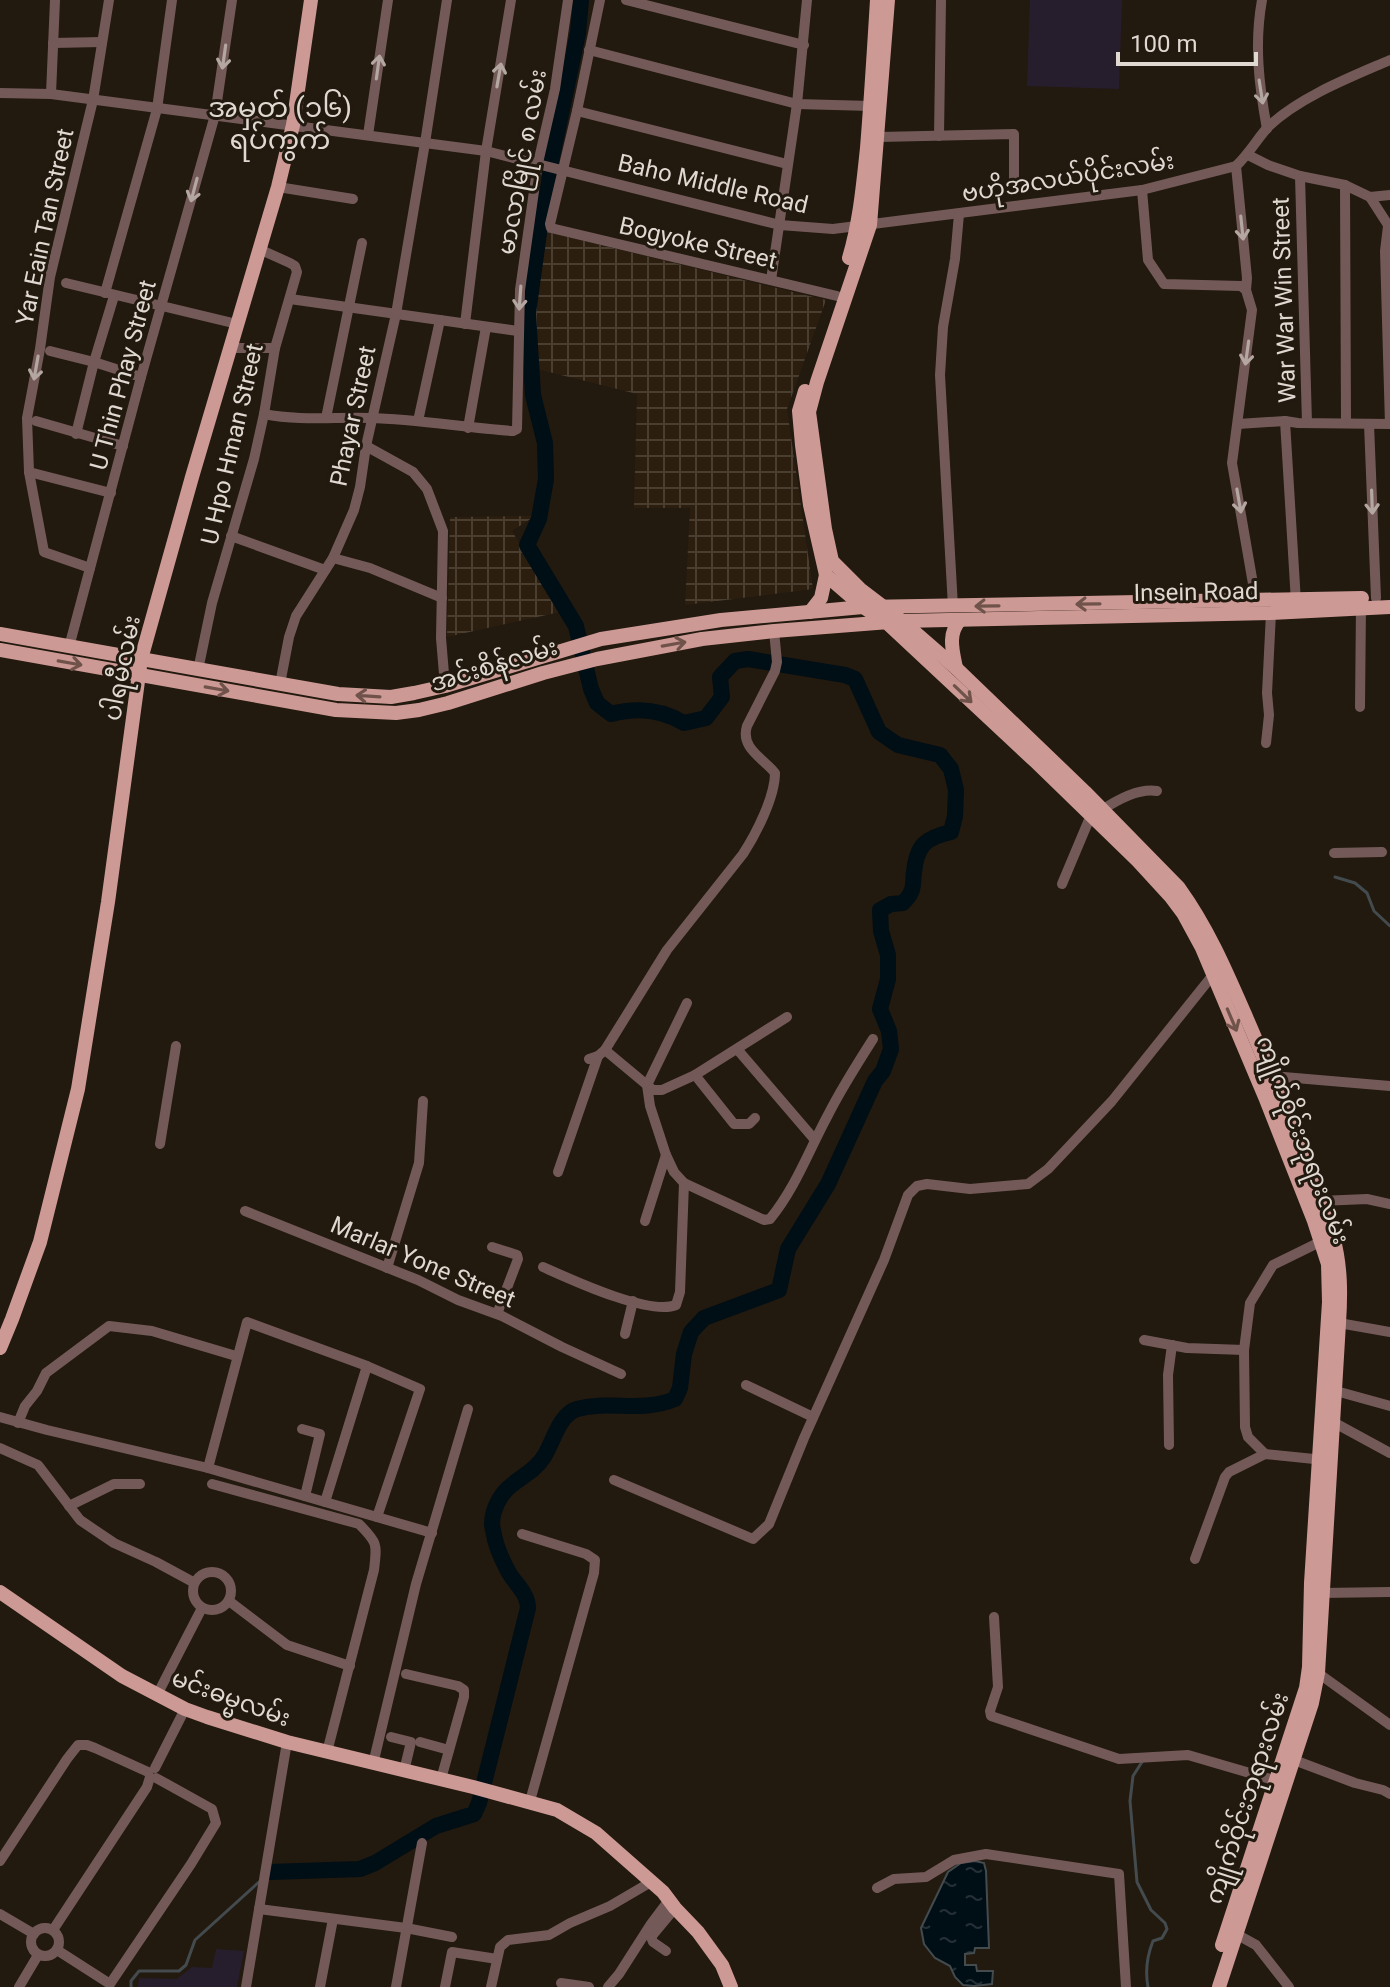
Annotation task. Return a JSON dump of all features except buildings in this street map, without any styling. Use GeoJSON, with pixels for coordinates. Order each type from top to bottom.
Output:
{"type":"FeatureCollection","features":[{"type":"Feature","properties":{"kind":"main road","name":"ပါရမီလမ်း"},"geometry":{"type":"LineString","coordinates":[[0,1348],[40,1242],[78,1089],[141,659],[278,187],[293,125],[311,0]]}},
{"type":"Feature","properties":{"kind":"main road"},"geometry":{"type":"LineString","coordinates":[[874,121],[877,0]]}},
{"type":"Feature","properties":{"kind":"main road"},"geometry":{"type":"LineString","coordinates":[[888,0],[864,226],[809,412],[832,561],[885,615],[956,614]]}},
{"type":"Feature","properties":{"kind":"main road"},"geometry":{"type":"LineString","coordinates":[[810,612],[821,598],[826,575],[805,474],[799,411],[864,226]]}},
{"type":"Feature","properties":{"kind":"main road"},"geometry":{"type":"LineString","coordinates":[[826,575],[863,607]]}},
{"type":"Feature","properties":{"kind":"main road"},"geometry":{"type":"LineString","coordinates":[[902,621],[1021,605],[1256,601],[1296,605],[1372,600],[1390,607]]}},
{"type":"Feature","properties":{"kind":"main road","name":"Insein Road"},"geometry":{"type":"LineString","coordinates":[[956,614],[1002,620],[1271,613],[1296,605]]}},
{"type":"Feature","properties":{"kind":"main road","name":"အင်းစိန်လမ်း"},"geometry":{"type":"LineString","coordinates":[[141,659],[338,694],[391,697],[445,686],[571,647],[721,620],[863,607],[885,615]]}},
{"type":"Feature","properties":{"kind":"main road"},"geometry":{"type":"LineString","coordinates":[[956,614],[952,632],[956,668]]}},
{"type":"Feature","properties":{"kind":"main road","name":"အင်းစိန်လမ်း"},"geometry":{"type":"LineString","coordinates":[[0,650],[336,710],[396,713],[419,710],[597,659],[702,639],[885,615]]}},
{"type":"Feature","properties":{"kind":"main road","name":"ကျိုက်ဝိုင်းဘုရားလမ်း"},"geometry":{"type":"LineString","coordinates":[[885,615],[902,621],[956,668],[1097,812],[1171,897],[1218,969],[1320,1201],[1327,1238],[1333,1422],[1325,1460]]}},
{"type":"Feature","properties":{"kind":"main road","name":"ကျိုက်ဝိုင်းဘုရားလမ်း"},"geometry":{"type":"LineString","coordinates":[[885,615],[1036,762],[1097,812]]}},
{"type":"Feature","properties":{"kind":"main road"},"geometry":{"type":"LineString","coordinates":[[0,634],[141,659]]}},
{"type":"Feature","properties":{"kind":"main road"},"geometry":{"type":"LineString","coordinates":[[472,678],[476,694]]}},
{"type":"Feature","properties":{"kind":"main road","name":"ကျိုက်ဝိုင်းဘုရားလမ်း"},"geometry":{"type":"LineString","coordinates":[[1209,1987],[1306,1688],[1316,1594],[1330,1389],[1339,1323],[1341,1285],[1338,1257],[1327,1238],[1265,1079]]}},
{"type":"Feature","properties":{"kind":"main road","name":"မင်းဓမ္မလမ်း"},"geometry":{"type":"LineString","coordinates":[[0,1592],[122,1676],[185,1709],[287,1742],[530,1801]]}},
{"type":"Feature","properties":{"kind":"main road","name":"ကျိုက်ဝိုင်းဘုရားလမ်း"},"geometry":{"type":"LineString","coordinates":[[1219,1987],[1312,1703],[1318,1673],[1316,1594]]}},
{"type":"Feature","properties":{"kind":"main road"},"geometry":{"type":"LineString","coordinates":[[530,1801],[557,1810],[596,1833],[663,1892],[722,1965],[731,1987]]}},
{"type":"Feature","properties":{"kind":"street"},"geometry":{"type":"LineString","coordinates":[[51,94],[55,0]]}},
{"type":"Feature","properties":{"kind":"street","name":"Yar Eain Tan Street"},"geometry":{"type":"LineString","coordinates":[[90,568],[44,552],[29,472],[27,418],[50,277],[93,100],[109,0]]}},
{"type":"Feature","properties":{"kind":"street"},"geometry":{"type":"LineString","coordinates":[[76,434],[157,109],[172,0]]}},
{"type":"Feature","properties":{"kind":"street","name":"U Thin Phay Street"},"geometry":{"type":"LineString","coordinates":[[69,647],[215,115],[232,0]]}},
{"type":"Feature","properties":{"kind":"street"},"geometry":{"type":"LineString","coordinates":[[368,135],[388,0]]}},
{"type":"Feature","properties":{"kind":"street","name":"Phayar Street"},"geometry":{"type":"LineString","coordinates":[[280,684],[296,616],[333,558],[354,510],[360,487],[366,446],[396,314],[447,0]]}},
{"type":"Feature","properties":{"kind":"street"},"geometry":{"type":"LineString","coordinates":[[465,324],[486,151],[511,0]]}},
{"type":"Feature","properties":{"kind":"street","name":"မာလာမြိုင် ၈ လမ်း"},"geometry":{"type":"LineString","coordinates":[[468,428],[517,429],[520,290],[568,0]]}},
{"type":"Feature","properties":{"kind":"street"},"geometry":{"type":"LineString","coordinates":[[561,169],[577,111],[600,0]]}},
{"type":"Feature","properties":{"kind":"street"},"geometry":{"type":"LineString","coordinates":[[626,0],[804,45]]}},
{"type":"Feature","properties":{"kind":"street"},"geometry":{"type":"LineString","coordinates":[[771,280],[797,104],[807,0]]}},
{"type":"Feature","properties":{"kind":"street"},"geometry":{"type":"LineString","coordinates":[[939,136],[941,0]]}},
{"type":"Feature","properties":{"kind":"street"},"geometry":{"type":"LineString","coordinates":[[1262,0],[1257,54],[1267,129]]}},
{"type":"Feature","properties":{"kind":"street"},"geometry":{"type":"LineString","coordinates":[[53,43],[102,42]]}},
{"type":"Feature","properties":{"kind":"street"},"geometry":{"type":"LineString","coordinates":[[589,50],[797,104],[939,136],[1014,134],[1014,186]]}},
{"type":"Feature","properties":{"kind":"street","name":"ဗဟိုအလယ်ပိုင်းလမ်း"},"geometry":{"type":"LineString","coordinates":[[864,226],[1142,190],[1236,166],[1267,129],[1287,111],[1390,60]]}},
{"type":"Feature","properties":{"kind":"street","name":"Baho Middle Road"},"geometry":{"type":"LineString","coordinates":[[0,93],[51,94],[486,151],[780,225],[833,229],[864,226]]}},
{"type":"Feature","properties":{"kind":"street"},"geometry":{"type":"LineString","coordinates":[[577,111],[787,164]]}},
{"type":"Feature","properties":{"kind":"street"},"geometry":{"type":"LineString","coordinates":[[1238,424],[1285,421],[1390,424],[1385,251],[1389,227],[1370,197],[1345,185],[1300,176],[1248,155]]}},
{"type":"Feature","properties":{"kind":"street"},"geometry":{"type":"LineString","coordinates":[[1236,166],[1247,278],[1244,288],[1252,310],[1232,463],[1256,601]]}},
{"type":"Feature","properties":{"kind":"street","name":"Bogyoke Street"},"geometry":{"type":"LineString","coordinates":[[561,169],[551,228],[837,296]]}},
{"type":"Feature","properties":{"kind":"street","name":"War War Win Street"},"geometry":{"type":"LineString","coordinates":[[1300,176],[1307,423]]}},
{"type":"Feature","properties":{"kind":"street"},"geometry":{"type":"LineString","coordinates":[[1345,185],[1346,423]]}},
{"type":"Feature","properties":{"kind":"street"},"geometry":{"type":"LineString","coordinates":[[278,187],[353,199]]}},
{"type":"Feature","properties":{"kind":"street"},"geometry":{"type":"LineString","coordinates":[[1142,190],[1148,260],[1164,284],[1244,288]]}},
{"type":"Feature","properties":{"kind":"street"},"geometry":{"type":"LineString","coordinates":[[1370,197],[1390,195]]}},
{"type":"Feature","properties":{"kind":"street"},"geometry":{"type":"LineString","coordinates":[[956,614],[940,375],[943,327],[959,214]]}},
{"type":"Feature","properties":{"kind":"street"},"geometry":{"type":"LineString","coordinates":[[326,418],[362,243]]}},
{"type":"Feature","properties":{"kind":"street","name":"U Hpo Hman Street"},"geometry":{"type":"LineString","coordinates":[[198,670],[212,603],[246,488],[264,414],[275,348],[296,269],[290,263],[259,249]]}},
{"type":"Feature","properties":{"kind":"street"},"geometry":{"type":"LineString","coordinates":[[66,283],[237,324]]}},
{"type":"Feature","properties":{"kind":"street"},"geometry":{"type":"LineString","coordinates":[[290,299],[518,331]]}},
{"type":"Feature","properties":{"kind":"street"},"geometry":{"type":"LineString","coordinates":[[418,421],[440,320]]}},
{"type":"Feature","properties":{"kind":"street"},"geometry":{"type":"LineString","coordinates":[[264,414],[286,419],[418,421],[468,428],[486,327]]}},
{"type":"Feature","properties":{"kind":"street"},"geometry":{"type":"LineString","coordinates":[[230,348],[275,348]]}},
{"type":"Feature","properties":{"kind":"street"},"geometry":{"type":"LineString","coordinates":[[50,351],[141,377]]}},
{"type":"Feature","properties":{"kind":"street"},"geometry":{"type":"LineString","coordinates":[[36,421],[123,446]]}},
{"type":"Feature","properties":{"kind":"street"},"geometry":{"type":"LineString","coordinates":[[1285,421],[1296,605]]}},
{"type":"Feature","properties":{"kind":"street"},"geometry":{"type":"LineString","coordinates":[[1360,707],[1372,600],[1369,424]]}},
{"type":"Feature","properties":{"kind":"street"},"geometry":{"type":"LineString","coordinates":[[366,446],[413,472],[427,489],[443,531],[441,638],[445,686]]}},
{"type":"Feature","properties":{"kind":"street"},"geometry":{"type":"LineString","coordinates":[[29,472],[111,493]]}},
{"type":"Feature","properties":{"kind":"street"},"geometry":{"type":"LineString","coordinates":[[231,536],[325,570]]}},
{"type":"Feature","properties":{"kind":"street"},"geometry":{"type":"LineString","coordinates":[[333,558],[381,572],[442,598]]}},
{"type":"Feature","properties":{"kind":"street"},"geometry":{"type":"LineString","coordinates":[[1266,743],[1271,613]]}},
{"type":"Feature","properties":{"kind":"street"},"geometry":{"type":"LineString","coordinates":[[558,1172],[598,1055],[667,950],[751,842],[771,796],[775,773],[748,744],[744,735],[775,671],[774,631]]}},
{"type":"Feature","properties":{"kind":"street"},"geometry":{"type":"LineString","coordinates":[[1062,884],[1097,812],[1145,790],[1157,791]]}},
{"type":"Feature","properties":{"kind":"street"},"geometry":{"type":"LineString","coordinates":[[1334,853],[1382,852]]}},
{"type":"Feature","properties":{"kind":"street"},"geometry":{"type":"LineString","coordinates":[[614,1480],[753,1539],[769,1524],[884,1260],[908,1195],[917,1186],[927,1184],[970,1189],[1028,1184],[1048,1169],[1112,1101],[1218,969]]}},
{"type":"Feature","properties":{"kind":"street"},"geometry":{"type":"LineString","coordinates":[[687,1003],[647,1085],[650,1106],[666,1155],[674,1172],[684,1183],[764,1220],[770,1219],[784,1201],[829,1113],[873,1039]]}},
{"type":"Feature","properties":{"kind":"street"},"geometry":{"type":"LineString","coordinates":[[598,1055],[653,1090],[662,1090],[695,1075],[787,1017]]}},
{"type":"Feature","properties":{"kind":"street"},"geometry":{"type":"LineString","coordinates":[[160,1144],[176,1046]]}},
{"type":"Feature","properties":{"kind":"street"},"geometry":{"type":"LineString","coordinates":[[737,1049],[815,1140]]}},
{"type":"Feature","properties":{"kind":"street"},"geometry":{"type":"LineString","coordinates":[[695,1075],[734,1124],[749,1124],[755,1118]]}},
{"type":"Feature","properties":{"kind":"street"},"geometry":{"type":"LineString","coordinates":[[1265,1079],[1390,1086]]}},
{"type":"Feature","properties":{"kind":"street"},"geometry":{"type":"LineString","coordinates":[[387,1268],[419,1163],[423,1101]]}},
{"type":"Feature","properties":{"kind":"street"},"geometry":{"type":"LineString","coordinates":[[645,1221],[666,1155]]}},
{"type":"Feature","properties":{"kind":"street"},"geometry":{"type":"LineString","coordinates":[[543,1267],[618,1299],[663,1308],[676,1305],[679,1299],[684,1183]]}},
{"type":"Feature","properties":{"kind":"street"},"geometry":{"type":"LineString","coordinates":[[1320,1201],[1367,1199],[1390,1204]]}},
{"type":"Feature","properties":{"kind":"street","name":"Marlar Yone Street"},"geometry":{"type":"LineString","coordinates":[[245,1211],[497,1314],[621,1374]]}},
{"type":"Feature","properties":{"kind":"street"},"geometry":{"type":"LineString","coordinates":[[1265,1454],[1248,1437],[1245,1427],[1244,1350],[1250,1303],[1273,1265],[1327,1238]]}},
{"type":"Feature","properties":{"kind":"street"},"geometry":{"type":"LineString","coordinates":[[492,1247],[517,1255],[518,1259],[497,1314]]}},
{"type":"Feature","properties":{"kind":"street"},"geometry":{"type":"LineString","coordinates":[[625,1334],[633,1301]]}},
{"type":"Feature","properties":{"kind":"street"},"geometry":{"type":"LineString","coordinates":[[208,1468],[247,1322],[420,1389],[377,1517]]}},
{"type":"Feature","properties":{"kind":"street"},"geometry":{"type":"LineString","coordinates":[[1339,1323],[1390,1332]]}},
{"type":"Feature","properties":{"kind":"street"},"geometry":{"type":"LineString","coordinates":[[18,1423],[46,1373],[109,1326],[152,1331],[236,1356]]}},
{"type":"Feature","properties":{"kind":"street"},"geometry":{"type":"LineString","coordinates":[[1144,1340],[1201,1349],[1244,1350]]}},
{"type":"Feature","properties":{"kind":"street"},"geometry":{"type":"LineString","coordinates":[[1169,1445],[1168,1375],[1172,1345]]}},
{"type":"Feature","properties":{"kind":"street"},"geometry":{"type":"LineString","coordinates":[[325,1502],[367,1366]]}},
{"type":"Feature","properties":{"kind":"street"},"geometry":{"type":"LineString","coordinates":[[746,1385],[813,1417]]}},
{"type":"Feature","properties":{"kind":"street"},"geometry":{"type":"LineString","coordinates":[[1330,1389],[1390,1406]]}},
{"type":"Feature","properties":{"kind":"street"},"geometry":{"type":"LineString","coordinates":[[373,1764],[416,1584],[468,1409]]}},
{"type":"Feature","properties":{"kind":"street"},"geometry":{"type":"LineString","coordinates":[[0,1417],[208,1468],[432,1533]]}},
{"type":"Feature","properties":{"kind":"street"},"geometry":{"type":"LineString","coordinates":[[1333,1422],[1390,1453]]}},
{"type":"Feature","properties":{"kind":"street"},"geometry":{"type":"LineString","coordinates":[[302,1429],[320,1434],[305,1496]]}},
{"type":"Feature","properties":{"kind":"street"},"geometry":{"type":"LineString","coordinates":[[0,1448],[38,1465],[80,1520],[114,1543],[193,1582]]}},
{"type":"Feature","properties":{"kind":"street"},"geometry":{"type":"LineString","coordinates":[[1195,1559],[1229,1472],[1265,1454],[1325,1460]]}},
{"type":"Feature","properties":{"kind":"street"},"geometry":{"type":"LineString","coordinates":[[69,1506],[114,1484],[140,1484]]}},
{"type":"Feature","properties":{"kind":"street"},"geometry":{"type":"LineString","coordinates":[[212,1484],[359,1524],[377,1547],[374,1570],[327,1752]]}},
{"type":"Feature","properties":{"kind":"street"},"geometry":{"type":"LineString","coordinates":[[522,1534],[586,1554],[595,1560],[594,1573],[530,1801]]}},
{"type":"Feature","properties":{"kind":"street"},"geometry":{"type":"LineString","coordinates":[[215,1572],[225,1576],[231,1585],[229,1601],[220,1609],[202,1608],[195,1601],[193,1582],[203,1573],[215,1572]]}},
{"type":"Feature","properties":{"kind":"street"},"geometry":{"type":"LineString","coordinates":[[1316,1594],[1390,1592]]}},
{"type":"Feature","properties":{"kind":"street"},"geometry":{"type":"LineString","coordinates":[[229,1601],[287,1645],[350,1666]]}},
{"type":"Feature","properties":{"kind":"street"},"geometry":{"type":"LineString","coordinates":[[157,1695],[202,1608]]}},
{"type":"Feature","properties":{"kind":"street"},"geometry":{"type":"LineString","coordinates":[[994,1617],[998,1687],[991,1716],[1119,1759],[1188,1755],[1277,1781]]}},
{"type":"Feature","properties":{"kind":"street"},"geometry":{"type":"LineString","coordinates":[[1318,1673],[1390,1725]]}},
{"type":"Feature","properties":{"kind":"street"},"geometry":{"type":"LineString","coordinates":[[406,1674],[464,1690],[441,1779]]}},
{"type":"Feature","properties":{"kind":"street"},"geometry":{"type":"LineString","coordinates":[[53,1930],[147,1787],[185,1709]]}},
{"type":"Feature","properties":{"kind":"street"},"geometry":{"type":"LineString","coordinates":[[391,1737],[411,1742],[404,1771]]}},
{"type":"Feature","properties":{"kind":"street"},"geometry":{"type":"LineString","coordinates":[[246,1987],[287,1742]]}},
{"type":"Feature","properties":{"kind":"street"},"geometry":{"type":"LineString","coordinates":[[420,1742],[449,1750]]}},
{"type":"Feature","properties":{"kind":"street"},"geometry":{"type":"LineString","coordinates":[[0,1861],[78,1745],[95,1748],[152,1774],[212,1809],[216,1823],[109,1985],[57,1950]]}},
{"type":"Feature","properties":{"kind":"street"},"geometry":{"type":"LineString","coordinates":[[1294,1760],[1390,1794]]}},
{"type":"Feature","properties":{"kind":"street"},"geometry":{"type":"LineString","coordinates":[[396,1987],[422,1843]]}},
{"type":"Feature","properties":{"kind":"street"},"geometry":{"type":"LineString","coordinates":[[877,1888],[894,1879],[926,1877],[954,1860],[986,1854],[1119,1874],[1126,1987]]}},
{"type":"Feature","properties":{"kind":"street"},"geometry":{"type":"LineString","coordinates":[[491,1987],[500,1947],[508,1940],[549,1935],[651,1882]]}},
{"type":"Feature","properties":{"kind":"street"},"geometry":{"type":"LineString","coordinates":[[666,1951],[651,1937],[672,1904]]}},
{"type":"Feature","properties":{"kind":"street"},"geometry":{"type":"LineString","coordinates":[[608,1987],[651,1924],[672,1904]]}},
{"type":"Feature","properties":{"kind":"street"},"geometry":{"type":"LineString","coordinates":[[259,1909],[452,1937]]}},
{"type":"Feature","properties":{"kind":"street"},"geometry":{"type":"LineString","coordinates":[[0,1914],[34,1934]]}},
{"type":"Feature","properties":{"kind":"street"},"geometry":{"type":"LineString","coordinates":[[320,1987],[333,1919]]}},
{"type":"Feature","properties":{"kind":"street"},"geometry":{"type":"LineString","coordinates":[[44,1928],[53,1930],[60,1942],[57,1950],[50,1956],[38,1955],[31,1942],[34,1934],[44,1928]]}},
{"type":"Feature","properties":{"kind":"street"},"geometry":{"type":"LineString","coordinates":[[1236,1934],[1256,1945],[1289,1987]]}},
{"type":"Feature","properties":{"kind":"street"},"geometry":{"type":"LineString","coordinates":[[445,1987],[452,1952],[497,1959]]}},
{"type":"Feature","properties":{"kind":"street"},"geometry":{"type":"LineString","coordinates":[[19,1987],[38,1955]]}},
{"type":"Feature","properties":{"kind":"street"},"geometry":{"type":"LineString","coordinates":[[561,1983],[589,1987]]}},
{"type":"Feature","properties":{"kind":"shaded area"},"geometry":{"type":"Polygon","coordinates":[[[1030,0],[1122,0],[1119,89],[1027,86],[1030,0]]]}},
{"type":"Feature","properties":{"kind":"shaded area"},"geometry":{"type":"Polygon","coordinates":[[[543,231],[826,300],[787,409],[813,589],[685,605],[690,508],[634,508],[637,394],[537,369],[534,316],[543,231]]]}},
{"type":"Feature","properties":{"kind":"shaded area"},"geometry":{"type":"Polygon","coordinates":[[[535,516],[512,531],[560,612],[447,637],[450,517],[535,516]]]}},
{"type":"Feature","properties":{"kind":"shaded area"},"geometry":{"type":"Polygon","coordinates":[[[216,1949],[244,1951],[237,1987],[138,1987],[139,1978],[177,1979],[192,1967],[212,1968],[216,1949]]]}},
{"type":"Feature","properties":{"kind":"water"},"geometry":{"type":"Polygon","coordinates":[[[961,1863],[984,1863],[986,1871],[989,1948],[975,1948],[974,1953],[965,1954],[965,1965],[976,1965],[977,1971],[993,1971],[992,1984],[974,1986],[963,1985],[950,1966],[935,1958],[924,1944],[921,1928],[948,1872],[961,1863]]]}},
{"type":"Feature","properties":{"kind":"waterway"},"geometry":{"type":"LineString","coordinates":[[270,1872],[360,1869],[436,1826],[474,1814],[528,1608],[526,1598],[508,1571],[495,1540],[492,1521],[497,1503],[506,1490],[539,1464],[570,1412],[589,1407],[650,1405],[675,1399],[691,1332],[704,1318],[779,1290],[788,1249],[828,1184],[891,1049],[889,1031],[880,1009],[888,979],[888,955],[881,931],[880,910],[891,904],[903,903],[909,896],[920,849],[929,840],[951,832],[955,816],[956,790],[951,769],[940,755],[898,745],[879,732],[855,679],[845,675],[748,659],[735,661],[720,677],[722,697],[706,718],[684,723],[649,711],[630,710],[611,714],[597,703],[576,626],[527,545],[539,519],[546,479],[545,443],[533,395],[528,313],[545,190],[578,33],[581,0]]}},
{"type":"Feature","properties":{"kind":"waterway"},"geometry":{"type":"LineString","coordinates":[[1335,877],[1355,883],[1367,893],[1374,911],[1390,926]]}},
{"type":"Feature","properties":{"kind":"waterway"},"geometry":{"type":"LineString","coordinates":[[1142,1762],[1133,1776],[1130,1801],[1137,1882],[1151,1910],[1167,1929],[1162,1938],[1153,1941],[1151,1947],[1148,1987]]}},
{"type":"Feature","properties":{"kind":"waterway"},"geometry":{"type":"LineString","coordinates":[[131,1987],[131,1981],[139,1971],[179,1971],[186,1965],[195,1940],[259,1882]]}},
{"type":"Feature","properties":{"kind":"district","name":"အမှတ် (၁၆) ရပ်ကွက်"},"geometry":{"type":"Point","coordinates":[280,123]}}]}
